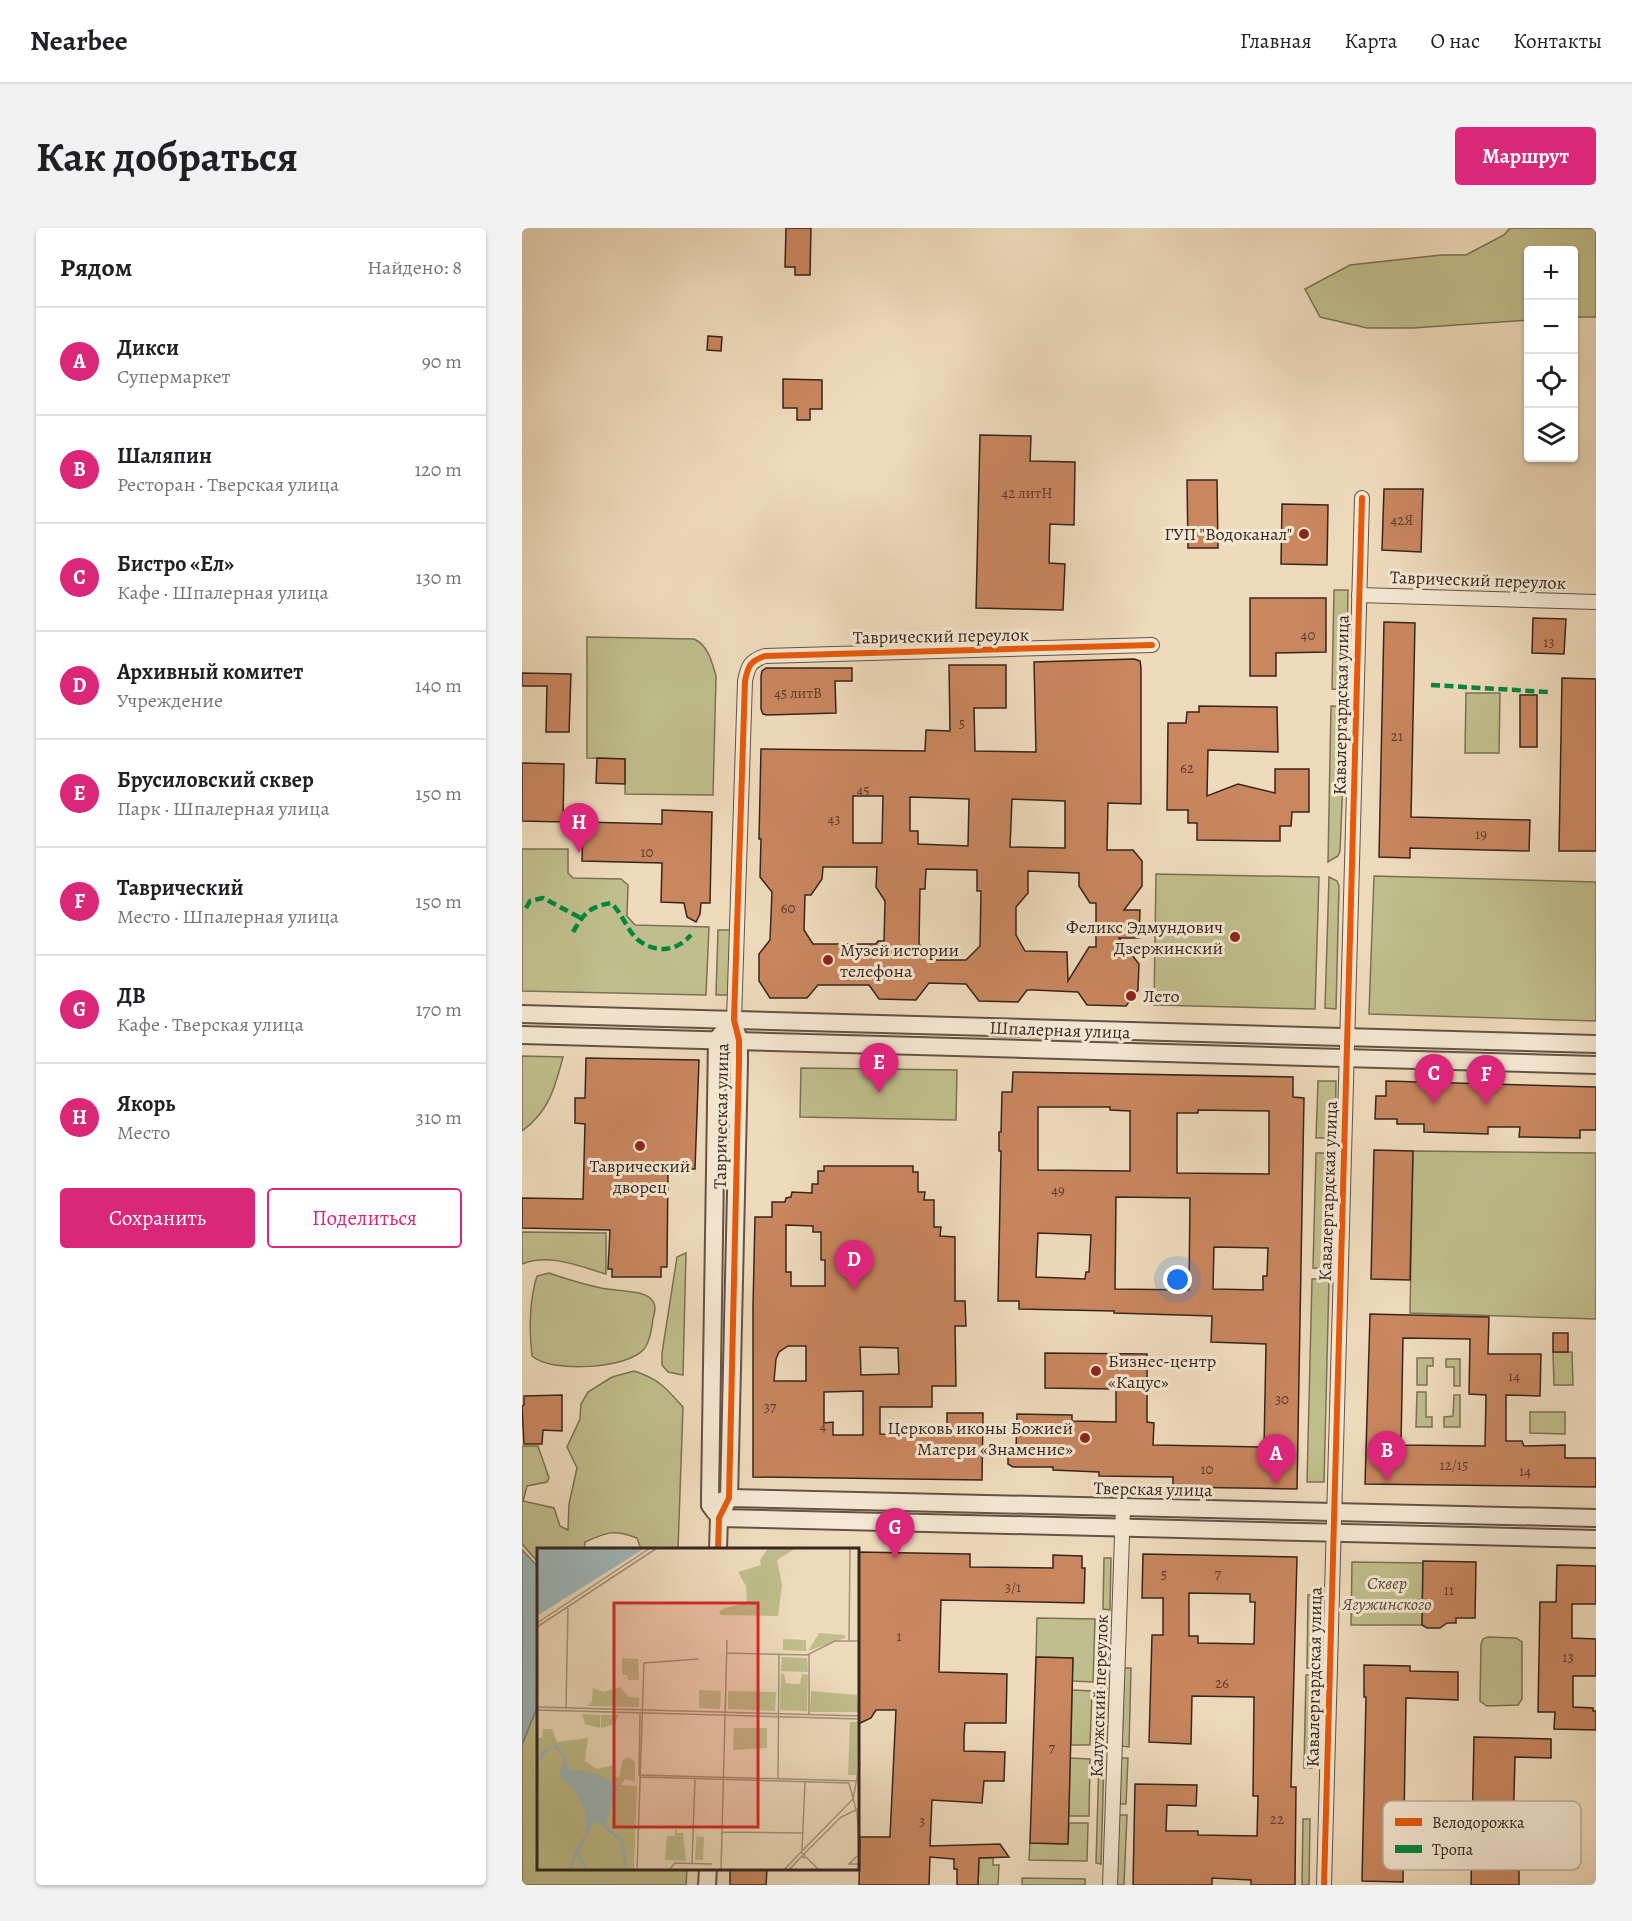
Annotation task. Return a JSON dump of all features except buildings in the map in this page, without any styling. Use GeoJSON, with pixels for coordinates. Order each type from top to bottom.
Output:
{"type":"FeatureCollection","features":[{"type":"Feature","properties":{"kind":"street","name":"Кавалергардская улица"},"geometry":{"type":"LineString","coordinates":[[1324,1885],[1362,498]]}},
{"type":"Feature","properties":{"kind":"street","name":"Таврический переулок"},"geometry":{"type":"LineString","coordinates":[[1359,595],[1596,602]]}},
{"type":"Feature","properties":{"kind":"street","name":"Таврический переулок"},"geometry":{"type":"LineString","coordinates":[[745,681],[748,668],[756,659],[765,656],[1152,645]]}},
{"type":"Feature","properties":{"kind":"street","name":"Таврическая улица"},"geometry":{"type":"LineString","coordinates":[[714,1511],[729,1498],[739,1040],[734,1020],[745,681]]}},
{"type":"Feature","properties":{"kind":"street","name":"Шпалерная улица"},"geometry":{"type":"LineString","coordinates":[[522,1014],[1596,1044]]}},
{"type":"Feature","properties":{"kind":"street","name":"Таврическая улица"},"geometry":{"type":"LineString","coordinates":[[718,1548],[714,1511],[717,1039],[734,1020]]}},
{"type":"Feature","properties":{"kind":"street","name":"Шпалерная улица"},"geometry":{"type":"LineString","coordinates":[[522,1035],[1596,1065]]}},
{"type":"Feature","properties":{"kind":"street","name":"Тверская улица"},"geometry":{"type":"LineString","coordinates":[[729,1498],[1596,1518]]}},
{"type":"Feature","properties":{"kind":"street","name":"Калужский переулок"},"geometry":{"type":"LineString","coordinates":[[1110,1885],[1123,1507]]}},
{"type":"Feature","properties":{"kind":"street"},"geometry":{"type":"LineString","coordinates":[[714,1511],[1123,1527],[1596,1539]]}},
{"type":"Feature","properties":{"kind":"street"},"geometry":{"type":"LineString","coordinates":[[707,1885],[708,1870]]}},
{"type":"Feature","properties":{"kind":"green space"},"geometry":{"type":"Polygon","coordinates":[[[1510,228],[1596,228],[1596,317],[1578,317],[1578,246],[1524,246],[1524,320],[1413,328],[1367,328],[1320,317],[1305,289],[1350,265],[1441,255],[1466,255],[1504,235],[1510,228]]]}},
{"type":"Feature","properties":{"kind":"green space"},"geometry":{"type":"Polygon","coordinates":[[[1334,590],[1348,590],[1346,690],[1332,689],[1334,590]]]}},
{"type":"Feature","properties":{"kind":"green space"},"geometry":{"type":"Polygon","coordinates":[[[587,637],[694,639],[703,645],[709,654],[716,676],[713,795],[625,794],[625,759],[587,758],[587,637]]]}},
{"type":"Feature","properties":{"kind":"green space"},"geometry":{"type":"Polygon","coordinates":[[[1466,693],[1500,693],[1499,753],[1465,753],[1466,693]]]}},
{"type":"Feature","properties":{"kind":"green space"},"geometry":{"type":"Polygon","coordinates":[[[1331,706],[1346,707],[1340,851],[1338,856],[1328,862],[1331,706]]]}},
{"type":"Feature","properties":{"kind":"green space"},"geometry":{"type":"Polygon","coordinates":[[[522,849],[568,849],[568,873],[573,878],[621,879],[628,885],[627,916],[635,925],[709,927],[706,995],[522,991],[522,849]]]}},
{"type":"Feature","properties":{"kind":"green space"},"geometry":{"type":"Polygon","coordinates":[[[1156,874],[1319,877],[1315,1009],[1154,1005],[1156,874]]]}},
{"type":"Feature","properties":{"kind":"green space"},"geometry":{"type":"Polygon","coordinates":[[[1374,876],[1596,882],[1596,1021],[1369,1014],[1374,876]]]}},
{"type":"Feature","properties":{"kind":"green space"},"geometry":{"type":"Polygon","coordinates":[[[1329,877],[1337,881],[1339,886],[1336,1009],[1325,1008],[1329,877]]]}},
{"type":"Feature","properties":{"kind":"green space"},"geometry":{"type":"Polygon","coordinates":[[[718,930],[730,930],[729,995],[716,995],[718,930]]]}},
{"type":"Feature","properties":{"kind":"green space"},"geometry":{"type":"Polygon","coordinates":[[[522,1056],[563,1057],[550,1098],[539,1116],[522,1131],[522,1056]]]}},
{"type":"Feature","properties":{"kind":"green space"},"geometry":{"type":"Polygon","coordinates":[[[801,1068],[957,1070],[956,1120],[800,1117],[801,1068]]]}},
{"type":"Feature","properties":{"kind":"green space"},"geometry":{"type":"Polygon","coordinates":[[[1318,1081],[1336,1081],[1335,1138],[1316,1138],[1318,1081]]]}},
{"type":"Feature","properties":{"kind":"green space"},"geometry":{"type":"Polygon","coordinates":[[[1413,1151],[1596,1153],[1596,1319],[1410,1313],[1413,1151]]]}},
{"type":"Feature","properties":{"kind":"green space"},"geometry":{"type":"Polygon","coordinates":[[[1316,1153],[1333,1153],[1330,1269],[1313,1268],[1316,1153]]]}},
{"type":"Feature","properties":{"kind":"green space"},"geometry":{"type":"Polygon","coordinates":[[[522,1232],[606,1233],[606,1274],[554,1260],[522,1264],[522,1232]]]}},
{"type":"Feature","properties":{"kind":"green space"},"geometry":{"type":"Polygon","coordinates":[[[686,1253],[683,1375],[668,1372],[662,1365],[662,1353],[677,1257],[686,1253]]]}},
{"type":"Feature","properties":{"kind":"green space"},"geometry":{"type":"Polygon","coordinates":[[[549,1273],[606,1289],[634,1292],[650,1298],[655,1305],[655,1310],[649,1339],[644,1349],[635,1356],[622,1361],[589,1366],[555,1365],[532,1356],[530,1316],[534,1286],[537,1276],[549,1273]]]}},
{"type":"Feature","properties":{"kind":"green space"},"geometry":{"type":"Polygon","coordinates":[[[1312,1279],[1329,1279],[1324,1482],[1307,1482],[1312,1279]]]}},
{"type":"Feature","properties":{"kind":"green space"},"geometry":{"type":"Polygon","coordinates":[[[1553,1352],[1572,1352],[1573,1385],[1554,1385],[1553,1352]]]}},
{"type":"Feature","properties":{"kind":"green space"},"geometry":{"type":"Polygon","coordinates":[[[1417,1358],[1433,1358],[1433,1366],[1427,1366],[1427,1385],[1417,1385],[1417,1358]]]}},
{"type":"Feature","properties":{"kind":"green space"},"geometry":{"type":"Polygon","coordinates":[[[1446,1359],[1460,1359],[1460,1386],[1454,1386],[1454,1367],[1446,1367],[1446,1359]]]}},
{"type":"Feature","properties":{"kind":"green space"},"geometry":{"type":"Polygon","coordinates":[[[634,1371],[650,1377],[672,1394],[683,1407],[678,1548],[641,1548],[637,1538],[622,1533],[611,1533],[585,1542],[584,1548],[537,1548],[537,1561],[522,1544],[522,1446],[538,1446],[549,1478],[547,1482],[527,1486],[523,1501],[554,1508],[560,1526],[568,1530],[569,1504],[577,1468],[567,1447],[580,1419],[581,1404],[588,1392],[612,1377],[634,1371]]]}},
{"type":"Feature","properties":{"kind":"green space"},"geometry":{"type":"Polygon","coordinates":[[[1417,1392],[1426,1392],[1426,1417],[1432,1417],[1432,1427],[1416,1427],[1417,1392]]]}},
{"type":"Feature","properties":{"kind":"green space"},"geometry":{"type":"Polygon","coordinates":[[[1454,1395],[1460,1395],[1460,1427],[1444,1427],[1444,1417],[1453,1416],[1454,1395]]]}},
{"type":"Feature","properties":{"kind":"green space"},"geometry":{"type":"Polygon","coordinates":[[[1530,1412],[1565,1412],[1565,1434],[1530,1433],[1530,1412]]]}},
{"type":"Feature","properties":{"kind":"green space"},"geometry":{"type":"Polygon","coordinates":[[[522,1550],[537,1566],[537,1870],[687,1870],[686,1885],[522,1885],[522,1550]]]}},
{"type":"Feature","properties":{"kind":"green space"},"geometry":{"type":"Polygon","coordinates":[[[1104,1558],[1111,1558],[1110,1610],[1103,1609],[1104,1558]]]}},
{"type":"Feature","properties":{"kind":"green space","name":"Сквер Ягужинского"},"geometry":{"type":"Polygon","coordinates":[[[1352,1562],[1423,1563],[1422,1625],[1351,1625],[1352,1562]]]}},
{"type":"Feature","properties":{"kind":"green space"},"geometry":{"type":"Polygon","coordinates":[[[1308,1595],[1316,1595],[1314,1668],[1307,1668],[1308,1595]]]}},
{"type":"Feature","properties":{"kind":"green space"},"geometry":{"type":"Polygon","coordinates":[[[1037,1618],[1095,1619],[1093,1682],[1072,1681],[1073,1658],[1036,1657],[1037,1618]]]}},
{"type":"Feature","properties":{"kind":"green space"},"geometry":{"type":"Polygon","coordinates":[[[1103,1619],[1109,1620],[1106,1746],[1099,1746],[1103,1619]]]}},
{"type":"Feature","properties":{"kind":"green space"},"geometry":{"type":"Polygon","coordinates":[[[1488,1637],[1516,1638],[1522,1642],[1522,1699],[1518,1705],[1487,1706],[1480,1701],[1481,1644],[1483,1639],[1488,1637]]]}},
{"type":"Feature","properties":{"kind":"green space"},"geometry":{"type":"Polygon","coordinates":[[[1124,1668],[1131,1668],[1129,1747],[1122,1746],[1124,1668]]]}},
{"type":"Feature","properties":{"kind":"green space"},"geometry":{"type":"Polygon","coordinates":[[[1306,1675],[1314,1675],[1312,1768],[1304,1768],[1306,1675]]]}},
{"type":"Feature","properties":{"kind":"green space"},"geometry":{"type":"Polygon","coordinates":[[[1072,1690],[1092,1691],[1090,1745],[1071,1745],[1072,1690]]]}},
{"type":"Feature","properties":{"kind":"green space"},"geometry":{"type":"Polygon","coordinates":[[[1070,1758],[1090,1759],[1089,1816],[1069,1816],[1070,1758]]]}},
{"type":"Feature","properties":{"kind":"green space"},"geometry":{"type":"Polygon","coordinates":[[[1121,1758],[1128,1758],[1126,1804],[1120,1804],[1121,1758]]]}},
{"type":"Feature","properties":{"kind":"green space"},"geometry":{"type":"Polygon","coordinates":[[[1099,1759],[1104,1760],[1101,1864],[1096,1863],[1099,1759]]]}},
{"type":"Feature","properties":{"kind":"green space"},"geometry":{"type":"Polygon","coordinates":[[[1119,1815],[1127,1815],[1124,1885],[1117,1885],[1119,1815]]]}},
{"type":"Feature","properties":{"kind":"green space"},"geometry":{"type":"Polygon","coordinates":[[[1303,1819],[1310,1819],[1309,1885],[1302,1885],[1303,1819]]]}},
{"type":"Feature","properties":{"kind":"green space"},"geometry":{"type":"Polygon","coordinates":[[[1069,1823],[1088,1823],[1087,1861],[1029,1860],[1030,1843],[1068,1844],[1069,1823]]]}},
{"type":"Feature","properties":{"kind":"green space"},"geometry":{"type":"Polygon","coordinates":[[[979,1858],[993,1858],[993,1865],[999,1865],[998,1885],[978,1885],[979,1858]]]}},
{"type":"Feature","properties":{"kind":"green space"},"geometry":{"type":"Polygon","coordinates":[[[1022,1878],[1085,1879],[1085,1885],[1022,1885],[1022,1878]]]}},
{"type":"Feature","properties":{"kind":"water"},"geometry":{"type":"Polygon","coordinates":[[[522,1550],[537,1566],[537,1708],[522,1745],[522,1550]]]}},
{"type":"Feature","properties":{"kind":"marked path"},"geometry":{"type":"LineString","coordinates":[[1431,685],[1548,692]]}},
{"type":"Feature","properties":{"kind":"marked path"},"geometry":{"type":"LineString","coordinates":[[526,908],[530,901],[543,898],[581,918]]}},
{"type":"Feature","properties":{"kind":"marked path"},"geometry":{"type":"LineString","coordinates":[[573,932],[588,912],[611,903],[629,930],[646,945],[663,949],[675,947],[691,935]]}},
{"type":"Feature","properties":{"kind":"cycle path"},"geometry":{"type":"LineString","coordinates":[[1324,1885],[1362,498]]}},
{"type":"Feature","properties":{"kind":"cycle path"},"geometry":{"type":"LineString","coordinates":[[718,1548],[719,1518],[729,1498],[739,1062],[739,1040],[734,1020],[745,681],[749,668],[753,662],[765,656],[1152,645]]}},
{"type":"Feature","properties":{"kind":"place","name":"ГУП \"Водоканал\""},"geometry":{"type":"Point","coordinates":[1304,534]}},
{"type":"Feature","properties":{"kind":"place","name":"Якорь"},"geometry":{"type":"Point","coordinates":[579,853]}},
{"type":"Feature","properties":{"kind":"place","name":"Феликс Эдмундович Дзержинский"},"geometry":{"type":"Point","coordinates":[1235,937]}},
{"type":"Feature","properties":{"kind":"place","name":"Музей истории телефона"},"geometry":{"type":"Point","coordinates":[828,960]}},
{"type":"Feature","properties":{"kind":"place","name":"Лето"},"geometry":{"type":"Point","coordinates":[1131,996]}},
{"type":"Feature","properties":{"kind":"place","name":"Брусиловский сквер"},"geometry":{"type":"Point","coordinates":[879,1093]}},
{"type":"Feature","properties":{"kind":"place","name":"Бистро «Ел»"},"geometry":{"type":"Point","coordinates":[1434,1104]}},
{"type":"Feature","properties":{"kind":"place","name":"Таврический"},"geometry":{"type":"Point","coordinates":[1486,1105]}},
{"type":"Feature","properties":{"kind":"place","name":"Таврический дворец"},"geometry":{"type":"Point","coordinates":[640,1146]}},
{"type":"Feature","properties":{"kind":"place","name":"Архивный комитет"},"geometry":{"type":"Point","coordinates":[854,1290]}},
{"type":"Feature","properties":{"kind":"place","name":"Бизнес-центр «Кацус»"},"geometry":{"type":"Point","coordinates":[1096,1371]}},
{"type":"Feature","properties":{"kind":"place","name":"Церковь иконы Божией Матери «Знамение»"},"geometry":{"type":"Point","coordinates":[1085,1438]}},
{"type":"Feature","properties":{"kind":"place","name":"Шаляпин"},"geometry":{"type":"Point","coordinates":[1387,1481]}},
{"type":"Feature","properties":{"kind":"place","name":"Дикси"},"geometry":{"type":"Point","coordinates":[1276,1484]}},
{"type":"Feature","properties":{"kind":"place","name":"ДВ"},"geometry":{"type":"Point","coordinates":[895,1558]}}]}
